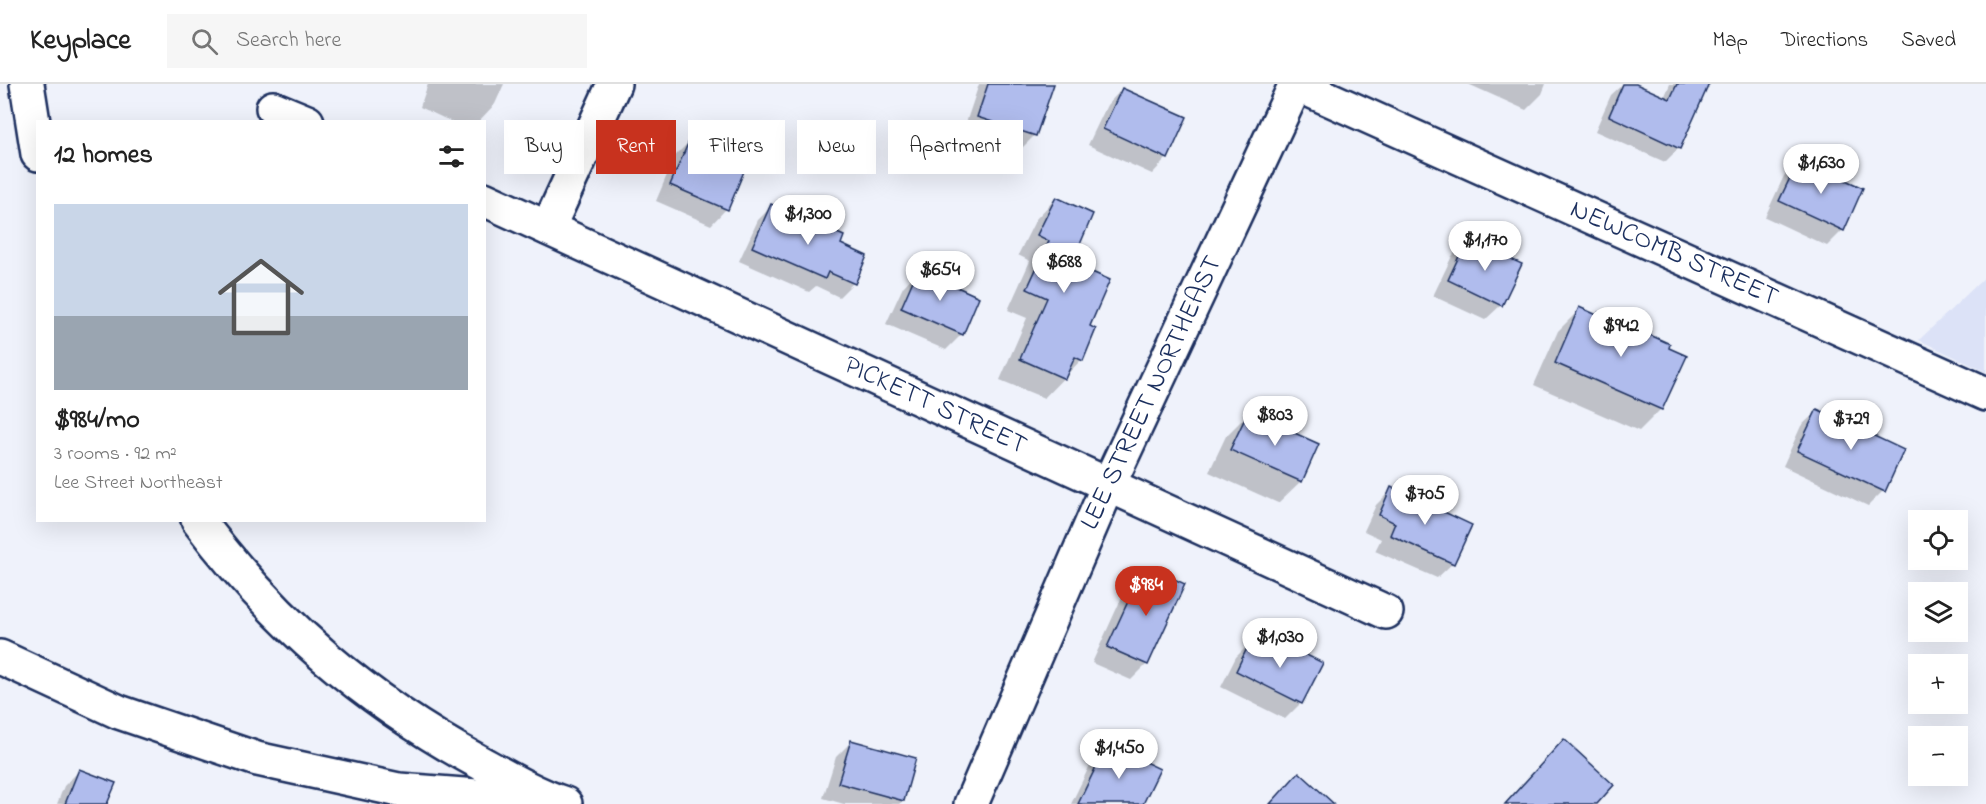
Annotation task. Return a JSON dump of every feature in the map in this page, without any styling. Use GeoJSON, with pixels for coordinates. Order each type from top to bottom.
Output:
{"type":"FeatureCollection","features":[{"type":"Feature","properties":{"kind":"street"},"geometry":{"type":"LineString","coordinates":[[27,84],[36,141]]}},
{"type":"Feature","properties":{"kind":"street"},"geometry":{"type":"LineString","coordinates":[[548,228],[614,84]]}},
{"type":"Feature","properties":{"kind":"street","name":"NEWCOMB STREET"},"geometry":{"type":"LineString","coordinates":[[1296,84],[1986,394]]}},
{"type":"Feature","properties":{"kind":"street","name":"LEE STREET NORTHEAST"},"geometry":{"type":"LineString","coordinates":[[971,804],[1108,486],[1296,84]]}},
{"type":"Feature","properties":{"kind":"street"},"geometry":{"type":"LineString","coordinates":[[273,108],[302,120]]}},
{"type":"Feature","properties":{"kind":"street","name":"PICKETT STREET"},"geometry":{"type":"LineString","coordinates":[[486,200],[1386,612]]}},
{"type":"Feature","properties":{"kind":"street"},"geometry":{"type":"LineString","coordinates":[[200,522],[258,594],[299,636],[342,672],[395,712],[450,747],[505,777],[562,803]]}},
{"type":"Feature","properties":{"kind":"street"},"geometry":{"type":"LineString","coordinates":[[0,657],[119,712],[257,759],[399,790],[562,803]]}},
{"type":"Feature","properties":{"kind":"shaded area"},"geometry":{"type":"Polygon","coordinates":[[[1986,276],[1986,372],[1919,340],[1986,276]]]}},
{"type":"Feature","properties":{"kind":"building"},"geometry":{"type":"Polygon","coordinates":[[[988,84],[1054,84],[1036,136],[1023,132],[1023,120],[986,120],[977,117],[988,84]]]}},
{"type":"Feature","properties":{"kind":"building"},"geometry":{"type":"Polygon","coordinates":[[[1623,84],[1636,84],[1670,99],[1677,84],[1709,84],[1680,149],[1609,116],[1623,84]]]}},
{"type":"Feature","properties":{"kind":"building"},"geometry":{"type":"Polygon","coordinates":[[[1122,88],[1187,117],[1168,159],[1103,129],[1122,88]]]}},
{"type":"Feature","properties":{"kind":"building"},"geometry":{"type":"Polygon","coordinates":[[[688,144],[688,174],[743,174],[728,210],[670,185],[688,144]]]}},
{"type":"Feature","properties":{"kind":"building"},"geometry":{"type":"Polygon","coordinates":[[[1799,159],[1863,188],[1844,231],[1779,201],[1799,159]]]}},
{"type":"Feature","properties":{"kind":"building"},"geometry":{"type":"Polygon","coordinates":[[[1056,197],[1093,214],[1072,263],[1110,280],[1090,326],[1096,329],[1083,361],[1075,357],[1065,379],[1020,359],[1047,298],[1027,289],[1049,241],[1037,235],[1056,197]]]}},
{"type":"Feature","properties":{"kind":"building"},"geometry":{"type":"Polygon","coordinates":[[[771,204],[844,236],[841,244],[867,256],[855,284],[828,272],[825,279],[752,247],[771,204]]]}},
{"type":"Feature","properties":{"kind":"building"},"geometry":{"type":"Polygon","coordinates":[[[1467,239],[1522,264],[1502,306],[1448,280],[1467,239]]]}},
{"type":"Feature","properties":{"kind":"building"},"geometry":{"type":"Polygon","coordinates":[[[918,269],[979,297],[963,335],[901,308],[918,269]]]}},
{"type":"Feature","properties":{"kind":"building"},"geometry":{"type":"Polygon","coordinates":[[[1579,307],[1597,315],[1599,312],[1670,344],[1669,348],[1687,356],[1662,410],[1555,363],[1579,307]]]}},
{"type":"Feature","properties":{"kind":"building"},"geometry":{"type":"Polygon","coordinates":[[[1817,409],[1904,450],[1885,492],[1797,451],[1817,409]]]}},
{"type":"Feature","properties":{"kind":"building"},"geometry":{"type":"Polygon","coordinates":[[[1248,412],[1319,444],[1302,482],[1230,450],[1248,412]]]}},
{"type":"Feature","properties":{"kind":"building"},"geometry":{"type":"Polygon","coordinates":[[[1391,487],[1472,525],[1454,564],[1390,535],[1395,523],[1379,515],[1391,487]]]}},
{"type":"Feature","properties":{"kind":"building"},"geometry":{"type":"Polygon","coordinates":[[[1155,570],[1185,584],[1148,665],[1107,647],[1137,582],[1147,586],[1155,570]]]}},
{"type":"Feature","properties":{"kind":"building"},"geometry":{"type":"Polygon","coordinates":[[[1272,638],[1323,663],[1302,704],[1236,671],[1251,640],[1267,648],[1272,638]]]}},
{"type":"Feature","properties":{"kind":"building"},"geometry":{"type":"Polygon","coordinates":[[[1564,739],[1614,785],[1597,804],[1505,804],[1564,739]]]}},
{"type":"Feature","properties":{"kind":"building"},"geometry":{"type":"Polygon","coordinates":[[[851,740],[916,758],[904,801],[838,783],[851,740]]]}},
{"type":"Feature","properties":{"kind":"building"},"geometry":{"type":"Polygon","coordinates":[[[1107,744],[1160,769],[1143,804],[1078,804],[1107,744]]]}},
{"type":"Feature","properties":{"kind":"building"},"geometry":{"type":"Polygon","coordinates":[[[79,769],[116,783],[107,804],[65,804],[79,769]]]}},
{"type":"Feature","properties":{"kind":"building"},"geometry":{"type":"Polygon","coordinates":[[[1299,772],[1334,804],[1270,804],[1299,772]]]}}]}
